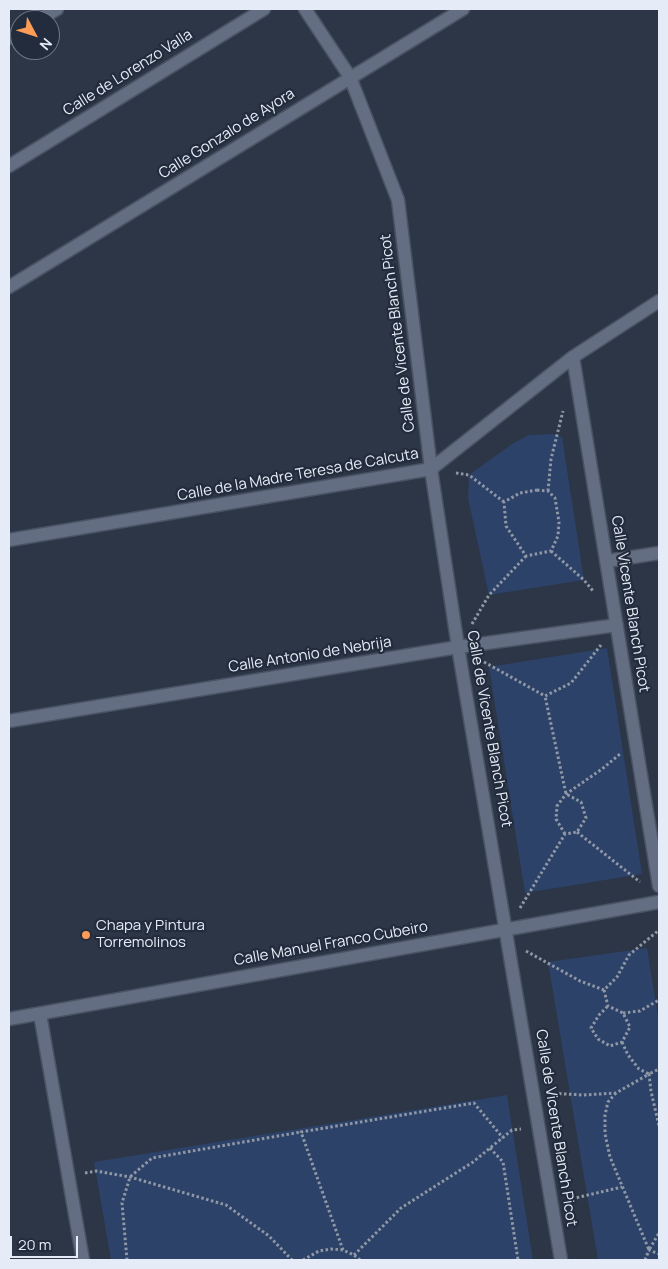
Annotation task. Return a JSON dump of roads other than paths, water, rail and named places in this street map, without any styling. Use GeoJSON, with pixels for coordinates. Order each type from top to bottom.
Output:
{"type":"FeatureCollection","features":[{"type":"Feature","properties":{"kind":"street","name":"Calle de Lorenzo Valla"},"geometry":{"type":"LineString","coordinates":[[9,166],[264,9]]}},
{"type":"Feature","properties":{"kind":"street","name":"Calle de Vicente Blanch Picot"},"geometry":{"type":"LineString","coordinates":[[305,9],[350,77],[398,200],[430,469],[561,1260]]}},
{"type":"Feature","properties":{"kind":"street","name":"Calle Gonzalo de Ayora"},"geometry":{"type":"LineString","coordinates":[[9,287],[463,9]]}},
{"type":"Feature","properties":{"kind":"street","name":"Calle de la Madre Teresa de Calcuta"},"geometry":{"type":"LineString","coordinates":[[9,540],[430,469],[574,358],[659,300]]}},
{"type":"Feature","properties":{"kind":"street","name":"Calle Vicente Blanch Picot"},"geometry":{"type":"LineString","coordinates":[[574,358],[659,886]]}},
{"type":"Feature","properties":{"kind":"street"},"geometry":{"type":"LineString","coordinates":[[607,562],[659,553]]}},
{"type":"Feature","properties":{"kind":"street","name":"Calle Antonio de Nebrija"},"geometry":{"type":"LineString","coordinates":[[9,721],[458,647],[617,625]]}},
{"type":"Feature","properties":{"kind":"street","name":"Calle Manuel Franco Cubeiro"},"geometry":{"type":"LineString","coordinates":[[9,1019],[508,935],[659,902]]}},
{"type":"Feature","properties":{"kind":"street"},"geometry":{"type":"LineString","coordinates":[[40,1014],[83,1260]]}},
{"type":"Feature","properties":{"kind":"place","name":"Chapa y Pintura Torremolinos"},"geometry":{"type":"Point","coordinates":[86,935]}}]}
